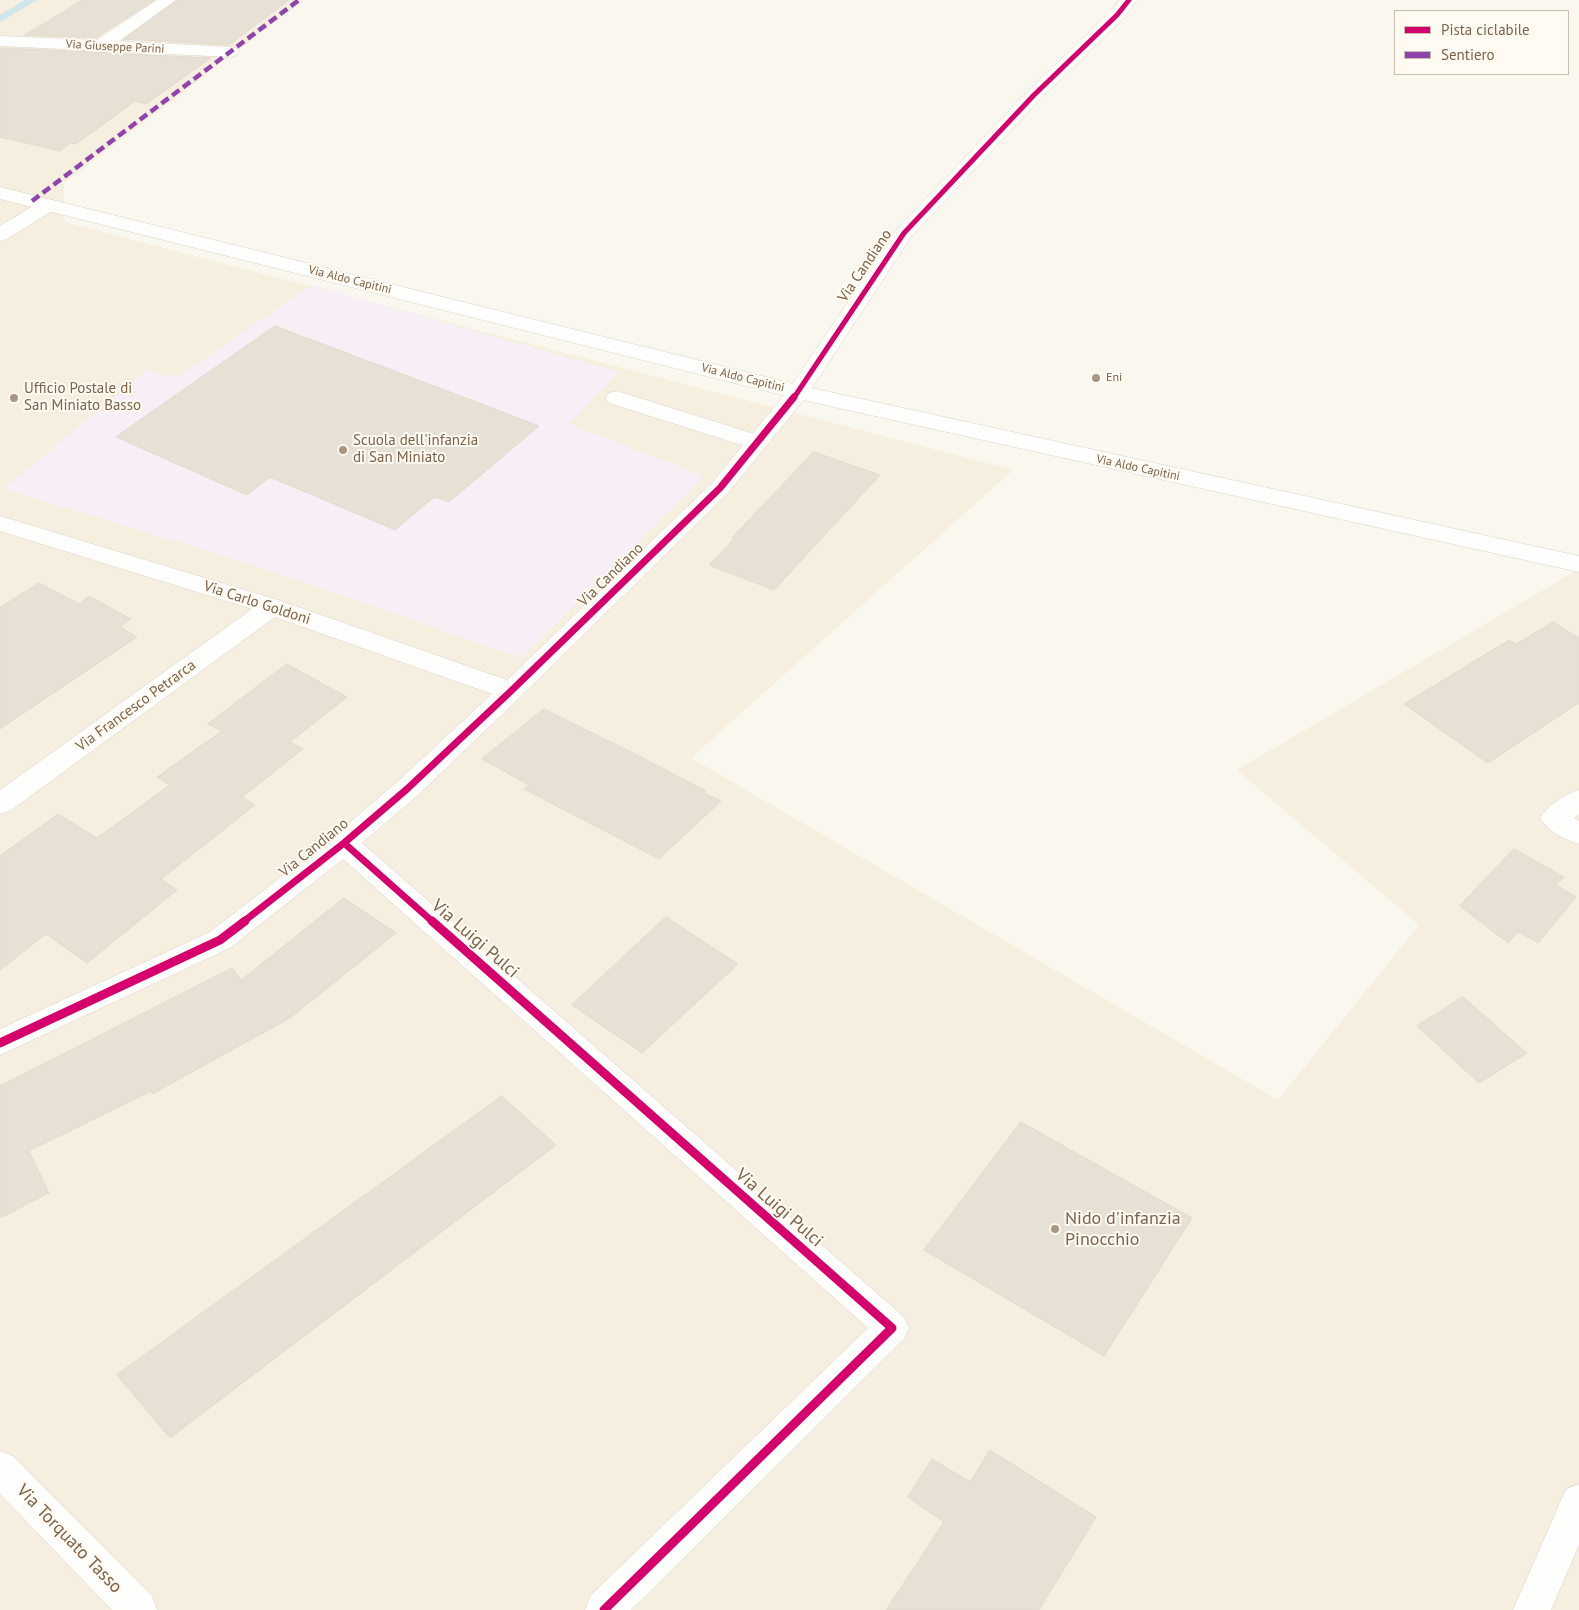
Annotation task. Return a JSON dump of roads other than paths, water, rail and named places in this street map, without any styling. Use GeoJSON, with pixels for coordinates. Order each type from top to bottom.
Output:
{"type":"FeatureCollection","features":[{"type":"Feature","properties":{"kind":"street"},"geometry":{"type":"LineString","coordinates":[[99,47],[168,0]]}},
{"type":"Feature","properties":{"kind":"street","name":"Via Candiano"},"geometry":{"type":"LineString","coordinates":[[0,1043],[220,940],[344,843],[407,789],[720,488],[798,392],[904,233],[1034,95],[1117,15],[1129,0]]}},
{"type":"Feature","properties":{"kind":"street","name":"Via Giuseppe Parini"},"geometry":{"type":"LineString","coordinates":[[0,41],[230,52]]}},
{"type":"Feature","properties":{"kind":"street","name":"Via Aldo Capitini"},"geometry":{"type":"LineString","coordinates":[[0,193],[798,392],[1579,564]]}},
{"type":"Feature","properties":{"kind":"street"},"geometry":{"type":"LineString","coordinates":[[0,235],[48,204]]}},
{"type":"Feature","properties":{"kind":"street"},"geometry":{"type":"LineString","coordinates":[[618,398],[756,442]]}},
{"type":"Feature","properties":{"kind":"street","name":"Via Carlo Goldoni"},"geometry":{"type":"LineString","coordinates":[[0,523],[272,607],[511,691]]}},
{"type":"Feature","properties":{"kind":"street","name":"Via Francesco Petrarca"},"geometry":{"type":"LineString","coordinates":[[0,804],[272,607]]}},
{"type":"Feature","properties":{"kind":"street"},"geometry":{"type":"LineString","coordinates":[[1579,800],[1554,818],[1579,834]]}},
{"type":"Feature","properties":{"kind":"street","name":"Via Luigi Pulci"},"geometry":{"type":"LineString","coordinates":[[344,843],[892,1328],[604,1610]]}},
{"type":"Feature","properties":{"kind":"street","name":"Via Torquato Tasso"},"geometry":{"type":"LineString","coordinates":[[0,1468],[138,1610]]}},
{"type":"Feature","properties":{"kind":"street"},"geometry":{"type":"LineString","coordinates":[[1532,1610],[1579,1502]]}},
{"type":"Feature","properties":{"kind":"waterway"},"geometry":{"type":"LineString","coordinates":[[0,19],[32,0]]}},
{"type":"Feature","properties":{"kind":"place","name":"Eni"},"geometry":{"type":"Point","coordinates":[1096,378]}},
{"type":"Feature","properties":{"kind":"place","name":"Ufficio Postale di San Miniato Basso"},"geometry":{"type":"Point","coordinates":[14,398]}},
{"type":"Feature","properties":{"kind":"place","name":"Scuola dell'infanzia di San Miniato"},"geometry":{"type":"Point","coordinates":[343,450]}},
{"type":"Feature","properties":{"kind":"place","name":"Nido d'infanzia Pinocchio"},"geometry":{"type":"Point","coordinates":[1055,1229]}}]}
